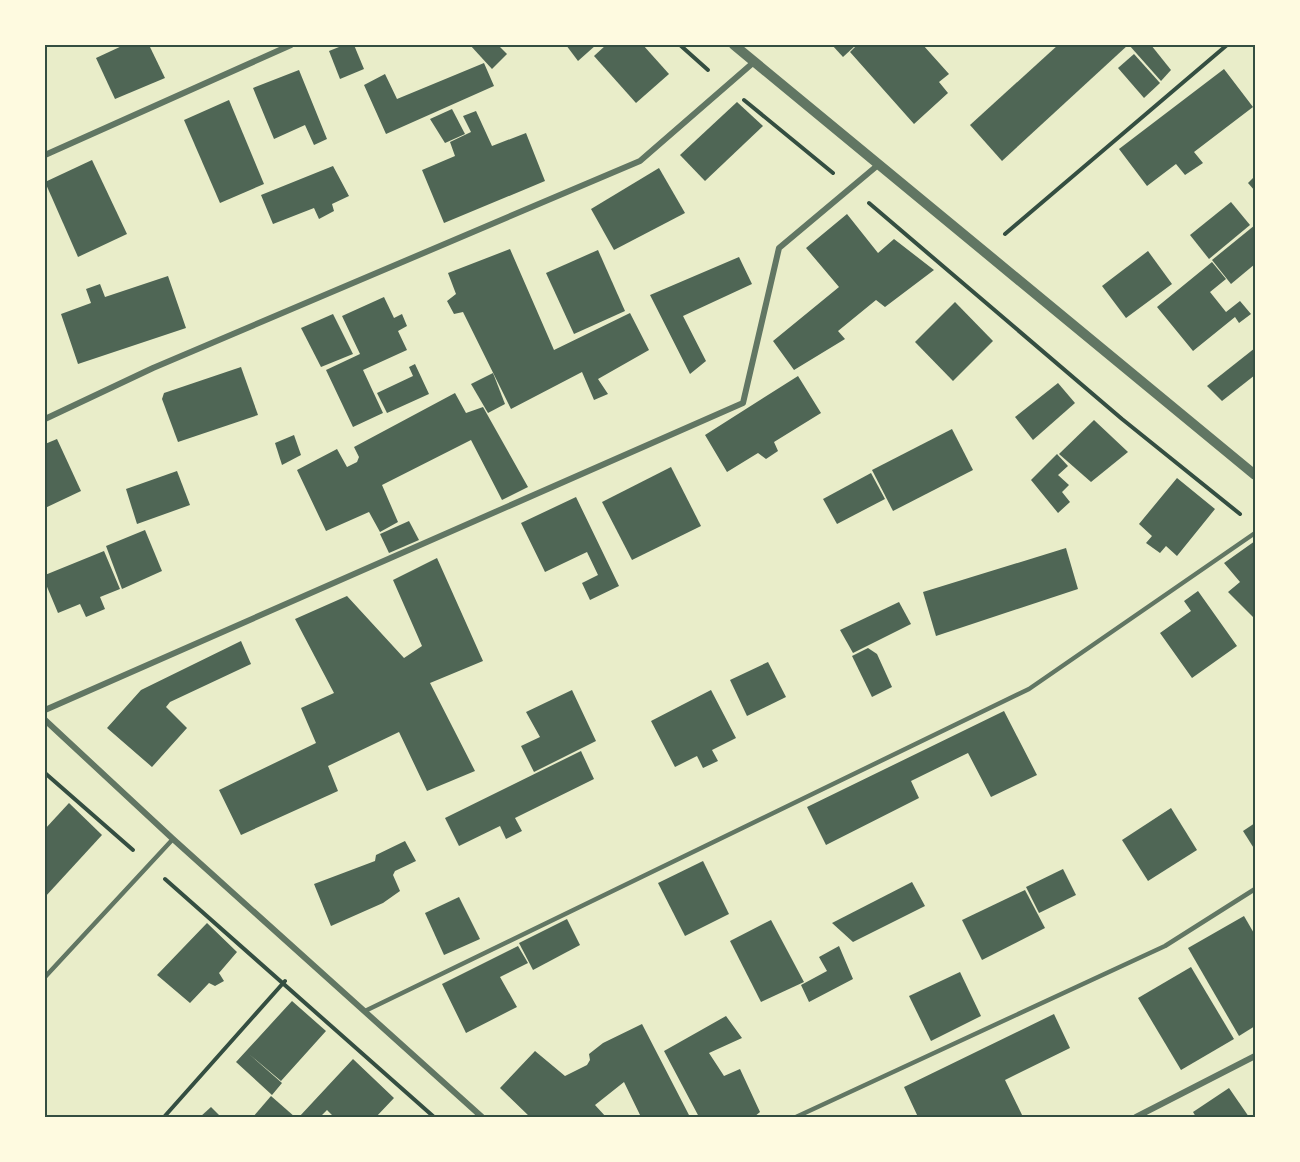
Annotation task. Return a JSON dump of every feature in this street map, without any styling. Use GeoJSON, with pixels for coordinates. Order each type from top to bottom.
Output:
{"type":"FeatureCollection","features":[{"type":"Feature","properties":{"kind":"street"},"geometry":{"type":"LineString","coordinates":[[45,154],[291,45]]}},
{"type":"Feature","properties":{"kind":"street"},"geometry":{"type":"LineString","coordinates":[[734,45],[1255,475]]}},
{"type":"Feature","properties":{"kind":"street"},"geometry":{"type":"LineString","coordinates":[[45,419],[153,368],[640,161],[755,61]]}},
{"type":"Feature","properties":{"kind":"street"},"geometry":{"type":"LineString","coordinates":[[45,710],[743,403],[779,248],[878,165]]}},
{"type":"Feature","properties":{"kind":"street"},"geometry":{"type":"LineString","coordinates":[[45,720],[173,839],[482,1117]]}},
{"type":"Feature","properties":{"kind":"street"},"geometry":{"type":"LineString","coordinates":[[1136,1117],[1255,1056]]}},
{"type":"Feature","properties":{"kind":"lane"},"geometry":{"type":"LineString","coordinates":[[365,1011],[1029,689],[1255,533]]}},
{"type":"Feature","properties":{"kind":"lane"},"geometry":{"type":"LineString","coordinates":[[45,977],[173,839]]}},
{"type":"Feature","properties":{"kind":"lane"},"geometry":{"type":"LineString","coordinates":[[796,1117],[1164,946],[1255,889]]}},
{"type":"Feature","properties":{"kind":"path"},"geometry":{"type":"LineString","coordinates":[[680,45],[1122,419],[1246,519]]}},
{"type":"Feature","properties":{"kind":"path"},"geometry":{"type":"LineString","coordinates":[[984,252],[1227,45]]}},
{"type":"Feature","properties":{"kind":"path"},"geometry":{"type":"LineString","coordinates":[[45,773],[435,1117]]}},
{"type":"Feature","properties":{"kind":"path"},"geometry":{"type":"LineString","coordinates":[[164,1117],[306,958]]}},
{"type":"Feature","properties":{"kind":"building"},"geometry":{"type":"Polygon","coordinates":[[[124,45],[149,45],[165,78],[115,99],[96,58],[124,45]]]}},
{"type":"Feature","properties":{"kind":"building"},"geometry":{"type":"Polygon","coordinates":[[[344,45],[354,45],[364,69],[340,79],[329,51],[344,45]]]}},
{"type":"Feature","properties":{"kind":"building"},"geometry":{"type":"Polygon","coordinates":[[[470,45],[498,45],[507,54],[492,69],[470,45]]]}},
{"type":"Feature","properties":{"kind":"building"},"geometry":{"type":"Polygon","coordinates":[[[566,45],[596,45],[578,61],[566,45]]]}},
{"type":"Feature","properties":{"kind":"building"},"geometry":{"type":"Polygon","coordinates":[[[606,45],[643,45],[669,74],[636,103],[594,56],[606,45]]]}},
{"type":"Feature","properties":{"kind":"building"},"geometry":{"type":"Polygon","coordinates":[[[832,45],[856,45],[843,57],[832,45]]]}},
{"type":"Feature","properties":{"kind":"building"},"geometry":{"type":"Polygon","coordinates":[[[857,45],[923,45],[949,74],[939,82],[948,93],[914,124],[850,52],[857,45]]]}},
{"type":"Feature","properties":{"kind":"building"},"geometry":{"type":"Polygon","coordinates":[[[1058,45],[1128,45],[1002,161],[970,125],[1058,45]]]}},
{"type":"Feature","properties":{"kind":"building"},"geometry":{"type":"Polygon","coordinates":[[[1129,45],[1151,45],[1171,70],[1161,81],[1129,45]]]}},
{"type":"Feature","properties":{"kind":"building"},"geometry":{"type":"Polygon","coordinates":[[[1134,54],[1160,83],[1144,98],[1118,68],[1134,54]]]}},
{"type":"Feature","properties":{"kind":"building"},"geometry":{"type":"Polygon","coordinates":[[[484,63],[494,86],[386,134],[364,85],[385,74],[397,99],[484,63]]]}},
{"type":"Feature","properties":{"kind":"building"},"geometry":{"type":"Polygon","coordinates":[[[1224,69],[1253,107],[1194,152],[1203,163],[1185,175],[1176,164],[1147,186],[1119,149],[1224,69]]]}},
{"type":"Feature","properties":{"kind":"building"},"geometry":{"type":"Polygon","coordinates":[[[299,70],[327,139],[314,145],[305,125],[274,139],[253,88],[299,70]]]}},
{"type":"Feature","properties":{"kind":"building"},"geometry":{"type":"Polygon","coordinates":[[[229,100],[264,184],[220,203],[184,120],[229,100]]]}},
{"type":"Feature","properties":{"kind":"building"},"geometry":{"type":"Polygon","coordinates":[[[737,102],[763,126],[705,181],[680,155],[737,102]]]}},
{"type":"Feature","properties":{"kind":"building"},"geometry":{"type":"Polygon","coordinates":[[[452,109],[465,134],[445,143],[430,119],[452,109]]]}},
{"type":"Feature","properties":{"kind":"building"},"geometry":{"type":"Polygon","coordinates":[[[476,111],[492,146],[526,133],[545,181],[444,223],[422,170],[455,156],[450,142],[471,132],[463,116],[476,111]]]}},
{"type":"Feature","properties":{"kind":"building"},"geometry":{"type":"Polygon","coordinates":[[[92,160],[127,234],[78,257],[45,182],[92,160]]]}},
{"type":"Feature","properties":{"kind":"building"},"geometry":{"type":"Polygon","coordinates":[[[333,166],[349,196],[332,204],[334,211],[319,219],[314,208],[273,224],[261,195],[333,166]]]}},
{"type":"Feature","properties":{"kind":"building"},"geometry":{"type":"Polygon","coordinates":[[[659,168],[685,213],[614,250],[591,209],[659,168]]]}},
{"type":"Feature","properties":{"kind":"building"},"geometry":{"type":"Polygon","coordinates":[[[1255,176],[1255,191],[1248,183],[1255,176]]]}},
{"type":"Feature","properties":{"kind":"building"},"geometry":{"type":"Polygon","coordinates":[[[1231,202],[1250,225],[1209,259],[1190,235],[1231,202]]]}},
{"type":"Feature","properties":{"kind":"building"},"geometry":{"type":"Polygon","coordinates":[[[847,214],[878,253],[894,239],[934,270],[885,307],[876,300],[838,331],[845,339],[794,370],[773,341],[839,287],[806,248],[847,214]]]}},
{"type":"Feature","properties":{"kind":"building"},"geometry":{"type":"Polygon","coordinates":[[[1255,225],[1255,264],[1231,284],[1212,260],[1255,225]]]}},
{"type":"Feature","properties":{"kind":"building"},"geometry":{"type":"Polygon","coordinates":[[[510,249],[554,350],[630,313],[649,350],[598,379],[608,394],[594,400],[582,372],[511,409],[463,312],[454,314],[447,301],[456,294],[448,273],[510,249]]]}},
{"type":"Feature","properties":{"kind":"building"},"geometry":{"type":"Polygon","coordinates":[[[598,250],[625,311],[574,334],[546,273],[598,250]]]}},
{"type":"Feature","properties":{"kind":"building"},"geometry":{"type":"Polygon","coordinates":[[[1148,251],[1172,284],[1126,318],[1102,286],[1148,251]]]}},
{"type":"Feature","properties":{"kind":"building"},"geometry":{"type":"Polygon","coordinates":[[[739,257],[752,284],[683,316],[706,361],[690,374],[650,295],[739,257]]]}},
{"type":"Feature","properties":{"kind":"building"},"geometry":{"type":"Polygon","coordinates":[[[1212,262],[1226,279],[1210,292],[1226,312],[1240,301],[1251,314],[1239,323],[1235,317],[1193,351],[1157,307],[1212,262]]]}},
{"type":"Feature","properties":{"kind":"building"},"geometry":{"type":"Polygon","coordinates":[[[168,276],[186,328],[78,364],[61,314],[91,303],[86,289],[100,284],[105,297],[168,276]]]}},
{"type":"Feature","properties":{"kind":"building"},"geometry":{"type":"Polygon","coordinates":[[[384,297],[394,318],[402,314],[407,326],[398,331],[407,350],[363,370],[383,413],[353,427],[326,370],[360,354],[342,316],[384,297]]]}},
{"type":"Feature","properties":{"kind":"building"},"geometry":{"type":"Polygon","coordinates":[[[955,302],[993,341],[953,381],[915,342],[955,302]]]}},
{"type":"Feature","properties":{"kind":"building"},"geometry":{"type":"Polygon","coordinates":[[[333,314],[353,354],[321,367],[301,328],[333,314]]]}},
{"type":"Feature","properties":{"kind":"building"},"geometry":{"type":"Polygon","coordinates":[[[1255,348],[1255,375],[1222,401],[1207,386],[1255,348]]]}},
{"type":"Feature","properties":{"kind":"building"},"geometry":{"type":"Polygon","coordinates":[[[415,364],[429,394],[387,413],[377,393],[413,376],[409,367],[415,364]]]}},
{"type":"Feature","properties":{"kind":"building"},"geometry":{"type":"Polygon","coordinates":[[[241,367],[258,415],[178,442],[162,399],[164,393],[241,367]]]}},
{"type":"Feature","properties":{"kind":"building"},"geometry":{"type":"Polygon","coordinates":[[[493,373],[505,404],[488,413],[471,384],[493,373]]]}},
{"type":"Feature","properties":{"kind":"building"},"geometry":{"type":"Polygon","coordinates":[[[798,376],[821,413],[774,442],[778,451],[766,459],[758,453],[727,472],[705,435],[798,376]]]}},
{"type":"Feature","properties":{"kind":"building"},"geometry":{"type":"Polygon","coordinates":[[[1058,383],[1075,403],[1033,440],[1015,417],[1058,383]]]}},
{"type":"Feature","properties":{"kind":"building"},"geometry":{"type":"Polygon","coordinates":[[[455,393],[466,413],[483,407],[528,487],[502,500],[471,440],[382,485],[398,522],[380,532],[369,512],[326,531],[297,470],[337,449],[347,467],[357,462],[359,457],[354,447],[455,393]]]}},
{"type":"Feature","properties":{"kind":"building"},"geometry":{"type":"Polygon","coordinates":[[[1094,420],[1128,452],[1091,482],[1059,454],[1094,420]]]}},
{"type":"Feature","properties":{"kind":"building"},"geometry":{"type":"Polygon","coordinates":[[[952,429],[973,470],[893,511],[872,470],[952,429]]]}},
{"type":"Feature","properties":{"kind":"building"},"geometry":{"type":"Polygon","coordinates":[[[294,435],[301,455],[282,465],[275,443],[294,435]]]}},
{"type":"Feature","properties":{"kind":"building"},"geometry":{"type":"Polygon","coordinates":[[[57,439],[81,491],[45,508],[45,444],[57,439]]]}},
{"type":"Feature","properties":{"kind":"building"},"geometry":{"type":"Polygon","coordinates":[[[1057,454],[1068,466],[1058,475],[1069,485],[1062,492],[1070,502],[1058,513],[1031,480],[1057,454]]]}},
{"type":"Feature","properties":{"kind":"building"},"geometry":{"type":"Polygon","coordinates":[[[671,467],[701,526],[632,560],[602,502],[671,467]]]}},
{"type":"Feature","properties":{"kind":"building"},"geometry":{"type":"Polygon","coordinates":[[[177,471],[190,505],[137,524],[126,489],[177,471]]]}},
{"type":"Feature","properties":{"kind":"building"},"geometry":{"type":"Polygon","coordinates":[[[871,473],[885,499],[837,524],[823,499],[871,473]]]}},
{"type":"Feature","properties":{"kind":"building"},"geometry":{"type":"Polygon","coordinates":[[[1177,478],[1215,509],[1177,556],[1166,546],[1160,553],[1146,543],[1152,536],[1139,524],[1177,478]]]}},
{"type":"Feature","properties":{"kind":"building"},"geometry":{"type":"Polygon","coordinates":[[[576,497],[619,586],[590,600],[582,583],[598,575],[587,552],[545,572],[521,523],[576,497]]]}},
{"type":"Feature","properties":{"kind":"building"},"geometry":{"type":"Polygon","coordinates":[[[409,521],[419,540],[389,553],[380,534],[409,521]]]}},
{"type":"Feature","properties":{"kind":"building"},"geometry":{"type":"Polygon","coordinates":[[[145,530],[162,571],[122,589],[106,546],[145,530]]]}},
{"type":"Feature","properties":{"kind":"building"},"geometry":{"type":"Polygon","coordinates":[[[1255,541],[1255,619],[1228,592],[1240,582],[1224,563],[1255,541]]]}},
{"type":"Feature","properties":{"kind":"building"},"geometry":{"type":"Polygon","coordinates":[[[1066,548],[1078,589],[936,636],[923,592],[1066,548]]]}},
{"type":"Feature","properties":{"kind":"building"},"geometry":{"type":"Polygon","coordinates":[[[104,551],[120,589],[100,597],[105,609],[86,617],[80,604],[58,613],[45,582],[45,575],[104,551]]]}},
{"type":"Feature","properties":{"kind":"building"},"geometry":{"type":"Polygon","coordinates":[[[437,558],[483,661],[430,683],[475,771],[427,791],[399,732],[328,766],[338,791],[241,835],[219,790],[316,743],[301,708],[334,693],[295,619],[347,596],[404,658],[422,646],[393,580],[437,558]]]}},
{"type":"Feature","properties":{"kind":"building"},"geometry":{"type":"Polygon","coordinates":[[[1198,591],[1237,646],[1192,678],[1160,633],[1191,611],[1184,601],[1198,591]]]}},
{"type":"Feature","properties":{"kind":"building"},"geometry":{"type":"Polygon","coordinates":[[[899,602],[911,624],[853,653],[840,630],[899,602]]]}},
{"type":"Feature","properties":{"kind":"building"},"geometry":{"type":"Polygon","coordinates":[[[241,641],[251,664],[170,702],[166,707],[187,728],[152,767],[107,728],[141,690],[241,641]]]}},
{"type":"Feature","properties":{"kind":"building"},"geometry":{"type":"Polygon","coordinates":[[[868,648],[877,654],[892,687],[872,697],[852,656],[868,648]]]}},
{"type":"Feature","properties":{"kind":"building"},"geometry":{"type":"Polygon","coordinates":[[[768,662],[786,697],[747,716],[730,680],[768,662]]]}},
{"type":"Feature","properties":{"kind":"building"},"geometry":{"type":"Polygon","coordinates":[[[572,690],[596,741],[534,772],[521,746],[540,737],[526,712],[572,690]]]}},
{"type":"Feature","properties":{"kind":"building"},"geometry":{"type":"Polygon","coordinates":[[[711,690],[736,738],[712,750],[718,761],[703,768],[697,756],[675,767],[651,721],[711,690]]]}},
{"type":"Feature","properties":{"kind":"building"},"geometry":{"type":"Polygon","coordinates":[[[1004,711],[1037,775],[991,797],[968,753],[911,781],[919,798],[826,845],[807,807],[1004,711]]]}},
{"type":"Feature","properties":{"kind":"building"},"geometry":{"type":"Polygon","coordinates":[[[581,751],[594,779],[515,818],[522,831],[506,839],[500,826],[459,846],[445,818],[581,751]]]}},
{"type":"Feature","properties":{"kind":"building"},"geometry":{"type":"Polygon","coordinates":[[[69,803],[102,835],[45,897],[45,829],[69,803]]]}},
{"type":"Feature","properties":{"kind":"building"},"geometry":{"type":"Polygon","coordinates":[[[1171,808],[1197,850],[1148,881],[1122,840],[1171,808]]]}},
{"type":"Feature","properties":{"kind":"building"},"geometry":{"type":"Polygon","coordinates":[[[1255,823],[1255,850],[1243,831],[1255,823]]]}},
{"type":"Feature","properties":{"kind":"building"},"geometry":{"type":"Polygon","coordinates":[[[405,841],[416,861],[395,871],[393,875],[400,891],[383,903],[331,926],[314,884],[375,861],[376,855],[405,841]]]}},
{"type":"Feature","properties":{"kind":"building"},"geometry":{"type":"Polygon","coordinates":[[[703,861],[729,914],[685,936],[658,883],[703,861]]]}},
{"type":"Feature","properties":{"kind":"building"},"geometry":{"type":"Polygon","coordinates":[[[1063,869],[1076,895],[1039,913],[1026,887],[1063,869]]]}},
{"type":"Feature","properties":{"kind":"building"},"geometry":{"type":"Polygon","coordinates":[[[912,882],[925,906],[853,942],[832,923],[912,882]]]}},
{"type":"Feature","properties":{"kind":"building"},"geometry":{"type":"Polygon","coordinates":[[[1025,890],[1045,928],[982,960],[962,920],[1025,890]]]}},
{"type":"Feature","properties":{"kind":"building"},"geometry":{"type":"Polygon","coordinates":[[[459,897],[480,939],[444,955],[425,913],[459,897]]]}},
{"type":"Feature","properties":{"kind":"building"},"geometry":{"type":"Polygon","coordinates":[[[1244,916],[1255,935],[1255,1026],[1239,1036],[1188,948],[1244,916]]]}},
{"type":"Feature","properties":{"kind":"building"},"geometry":{"type":"Polygon","coordinates":[[[567,919],[580,945],[533,970],[519,943],[567,919]]]}},
{"type":"Feature","properties":{"kind":"building"},"geometry":{"type":"Polygon","coordinates":[[[771,920],[804,982],[761,1002],[730,941],[771,920]]]}},
{"type":"Feature","properties":{"kind":"building"},"geometry":{"type":"Polygon","coordinates":[[[207,923],[237,952],[219,973],[224,981],[215,986],[209,983],[190,1003],[157,975],[207,923]]]}},
{"type":"Feature","properties":{"kind":"building"},"geometry":{"type":"Polygon","coordinates":[[[518,946],[528,963],[500,977],[517,1007],[466,1033],[442,984],[518,946]]]}},
{"type":"Feature","properties":{"kind":"building"},"geometry":{"type":"Polygon","coordinates":[[[839,946],[853,979],[809,1002],[801,985],[827,971],[819,957],[839,946]]]}},
{"type":"Feature","properties":{"kind":"building"},"geometry":{"type":"Polygon","coordinates":[[[1191,967],[1234,1039],[1181,1070],[1138,998],[1191,967]]]}},
{"type":"Feature","properties":{"kind":"building"},"geometry":{"type":"Polygon","coordinates":[[[960,972],[981,1016],[931,1041],[909,996],[960,972]]]}},
{"type":"Feature","properties":{"kind":"building"},"geometry":{"type":"Polygon","coordinates":[[[292,1001],[326,1031],[281,1081],[249,1054],[282,1083],[272,1095],[236,1062],[292,1001]]]}},
{"type":"Feature","properties":{"kind":"building"},"geometry":{"type":"Polygon","coordinates":[[[1054,1014],[1070,1048],[1005,1080],[1023,1117],[918,1117],[904,1087],[1054,1014]]]}},
{"type":"Feature","properties":{"kind":"building"},"geometry":{"type":"Polygon","coordinates":[[[726,1016],[742,1038],[709,1053],[724,1076],[740,1069],[760,1112],[754,1117],[699,1117],[664,1051],[726,1016]]]}},
{"type":"Feature","properties":{"kind":"building"},"geometry":{"type":"Polygon","coordinates":[[[642,1024],[690,1117],[641,1117],[624,1082],[595,1105],[606,1117],[530,1117],[500,1088],[535,1051],[565,1076],[587,1065],[590,1060],[589,1054],[603,1043],[642,1024]]]}},
{"type":"Feature","properties":{"kind":"building"},"geometry":{"type":"Polygon","coordinates":[[[353,1059],[394,1098],[376,1117],[334,1117],[327,1110],[320,1117],[299,1117],[353,1059]]]}},
{"type":"Feature","properties":{"kind":"building"},"geometry":{"type":"Polygon","coordinates":[[[1229,1088],[1249,1117],[1196,1117],[1193,1112],[1229,1088]]]}},
{"type":"Feature","properties":{"kind":"building"},"geometry":{"type":"Polygon","coordinates":[[[271,1096],[295,1117],[253,1117],[271,1096]]]}},
{"type":"Feature","properties":{"kind":"building"},"geometry":{"type":"Polygon","coordinates":[[[211,1107],[221,1117],[200,1117],[211,1107]]]}}]}
